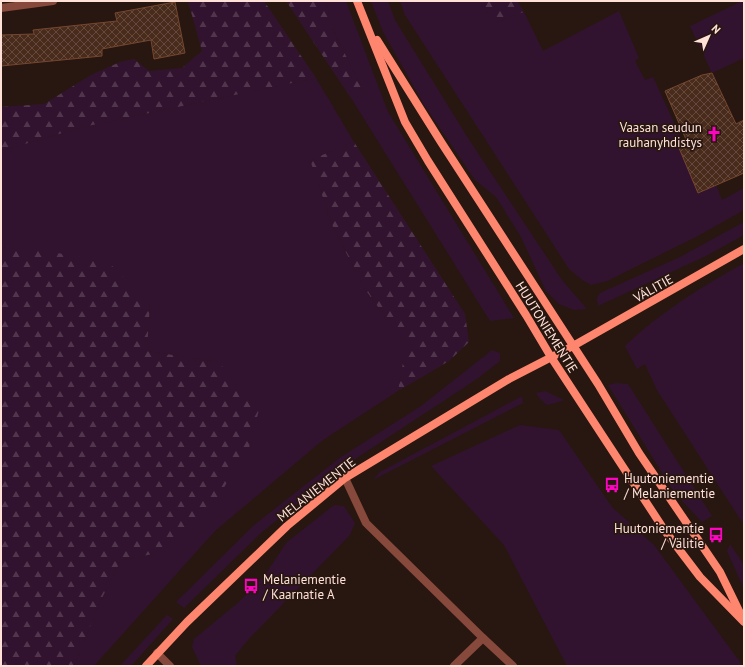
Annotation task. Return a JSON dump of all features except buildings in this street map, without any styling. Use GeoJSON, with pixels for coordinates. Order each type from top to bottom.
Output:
{"type":"FeatureCollection","features":[{"type":"Feature","properties":{"kind":"main road","name":"HUUTONIEMENTIE"},"geometry":{"type":"LineString","coordinates":[[358,1],[405,122],[551,357],[665,531],[700,577],[744,621]]}},
{"type":"Feature","properties":{"kind":"main road","name":"HUUTONIEMENTIE"},"geometry":{"type":"LineString","coordinates":[[366,23],[441,142],[598,384],[639,453],[720,572],[744,621]]}},
{"type":"Feature","properties":{"kind":"main road","name":"VÄLITIE"},"geometry":{"type":"LineString","coordinates":[[551,357],[744,249]]}},
{"type":"Feature","properties":{"kind":"main road","name":"MELANIEMENTIE"},"geometry":{"type":"LineString","coordinates":[[146,666],[187,622],[287,526],[345,478],[503,382],[551,357]]}},
{"type":"Feature","properties":{"kind":"street"},"geometry":{"type":"LineString","coordinates":[[1,8],[53,1]]}},
{"type":"Feature","properties":{"kind":"street"},"geometry":{"type":"LineString","coordinates":[[345,478],[366,524],[513,666]]}},
{"type":"Feature","properties":{"kind":"street"},"geometry":{"type":"LineString","coordinates":[[454,666],[483,638]]}},
{"type":"Feature","properties":{"kind":"street"},"geometry":{"type":"LineString","coordinates":[[157,653],[170,666]]}},
{"type":"Feature","properties":{"kind":"green space"},"geometry":{"type":"Polygon","coordinates":[[[188,1],[264,1],[316,78],[83,127],[1,151],[1,107],[44,104],[91,75],[120,62],[134,59],[149,71],[182,68],[202,51],[188,1]]]}},
{"type":"Feature","properties":{"kind":"green space"},"geometry":{"type":"Polygon","coordinates":[[[286,1],[326,1],[332,28],[365,94],[351,98],[286,1]]]}},
{"type":"Feature","properties":{"kind":"green space"},"geometry":{"type":"Polygon","coordinates":[[[326,1],[346,1],[388,112],[514,318],[490,321],[351,98],[365,94],[332,28],[326,1]]]}},
{"type":"Feature","properties":{"kind":"green space"},"geometry":{"type":"Polygon","coordinates":[[[371,1],[388,1],[395,20],[468,138],[562,280],[587,309],[574,310],[559,304],[546,291],[521,237],[496,197],[475,180],[423,103],[383,32],[371,1]]]}},
{"type":"Feature","properties":{"kind":"green space"},"geometry":{"type":"Polygon","coordinates":[[[400,1],[481,1],[494,23],[524,12],[543,51],[619,11],[639,58],[635,61],[645,80],[653,77],[682,140],[677,143],[698,193],[716,185],[722,200],[744,188],[744,210],[696,237],[607,281],[591,285],[582,280],[569,269],[405,15],[400,1]]]}},
{"type":"Feature","properties":{"kind":"green space"},"geometry":{"type":"Polygon","coordinates":[[[481,1],[517,1],[524,12],[494,23],[481,1]]]}},
{"type":"Feature","properties":{"kind":"green space"},"geometry":{"type":"Polygon","coordinates":[[[744,1],[744,58],[712,73],[690,26],[744,1]]]}},
{"type":"Feature","properties":{"kind":"green space"},"geometry":{"type":"Polygon","coordinates":[[[316,78],[354,142],[310,160],[334,230],[367,292],[406,345],[398,391],[323,440],[215,531],[94,666],[74,666],[100,602],[121,560],[153,554],[218,362],[147,351],[150,303],[13,245],[1,249],[1,151],[83,127],[316,78]]]}},
{"type":"Feature","properties":{"kind":"green space"},"geometry":{"type":"Polygon","coordinates":[[[354,142],[465,314],[469,342],[449,361],[398,391],[406,345],[367,292],[334,230],[310,160],[354,142]]]}},
{"type":"Feature","properties":{"kind":"green space"},"geometry":{"type":"Polygon","coordinates":[[[744,222],[744,235],[706,256],[598,306],[597,298],[600,293],[680,257],[744,222]]]}},
{"type":"Feature","properties":{"kind":"green space"},"geometry":{"type":"Polygon","coordinates":[[[13,245],[108,262],[150,303],[147,351],[218,362],[260,406],[249,448],[202,522],[153,554],[121,560],[100,602],[74,666],[1,666],[1,249],[13,245]]]}},
{"type":"Feature","properties":{"kind":"green space"},"geometry":{"type":"Polygon","coordinates":[[[744,263],[744,525],[657,390],[645,364],[637,369],[625,346],[667,311],[744,263]]]}},
{"type":"Feature","properties":{"kind":"green space"},"geometry":{"type":"Polygon","coordinates":[[[492,350],[500,353],[500,361],[477,379],[346,465],[262,532],[184,608],[176,602],[254,525],[341,457],[421,406],[492,350]]]}},
{"type":"Feature","properties":{"kind":"green space"},"geometry":{"type":"Polygon","coordinates":[[[616,383],[628,384],[712,516],[702,522],[674,492],[608,385],[616,383]]]}},
{"type":"Feature","properties":{"kind":"green space"},"geometry":{"type":"Polygon","coordinates":[[[545,391],[564,400],[547,405],[536,393],[545,391]]]}},
{"type":"Feature","properties":{"kind":"green space"},"geometry":{"type":"Polygon","coordinates":[[[522,396],[523,403],[373,480],[380,472],[522,396]]]}},
{"type":"Feature","properties":{"kind":"green space"},"geometry":{"type":"Polygon","coordinates":[[[520,425],[559,430],[612,507],[654,545],[743,666],[567,666],[504,545],[431,466],[520,425]]]}},
{"type":"Feature","properties":{"kind":"green space"},"geometry":{"type":"Polygon","coordinates":[[[334,505],[344,506],[355,523],[350,535],[248,640],[235,656],[237,666],[201,666],[192,647],[194,639],[240,601],[265,575],[286,543],[334,505]]]}},
{"type":"Feature","properties":{"kind":"green space"},"geometry":{"type":"Polygon","coordinates":[[[730,544],[744,565],[744,589],[727,551],[730,544]]]}},
{"type":"Feature","properties":{"kind":"green space"},"geometry":{"type":"Polygon","coordinates":[[[167,615],[173,619],[131,666],[120,666],[167,615]]]}},
{"type":"Feature","properties":{"kind":"place","name":"Vaasan seudun rauhanyhdistys"},"geometry":{"type":"Point","coordinates":[714,134]}},
{"type":"Feature","properties":{"kind":"place","name":"Huutoniementie / Melaniementie"},"geometry":{"type":"Point","coordinates":[612,485]}},
{"type":"Feature","properties":{"kind":"place","name":"Huutoniementie / Välitie"},"geometry":{"type":"Point","coordinates":[716,535]}},
{"type":"Feature","properties":{"kind":"place","name":"Melaniementie / Kaarnatie A"},"geometry":{"type":"Point","coordinates":[251,586]}}]}
